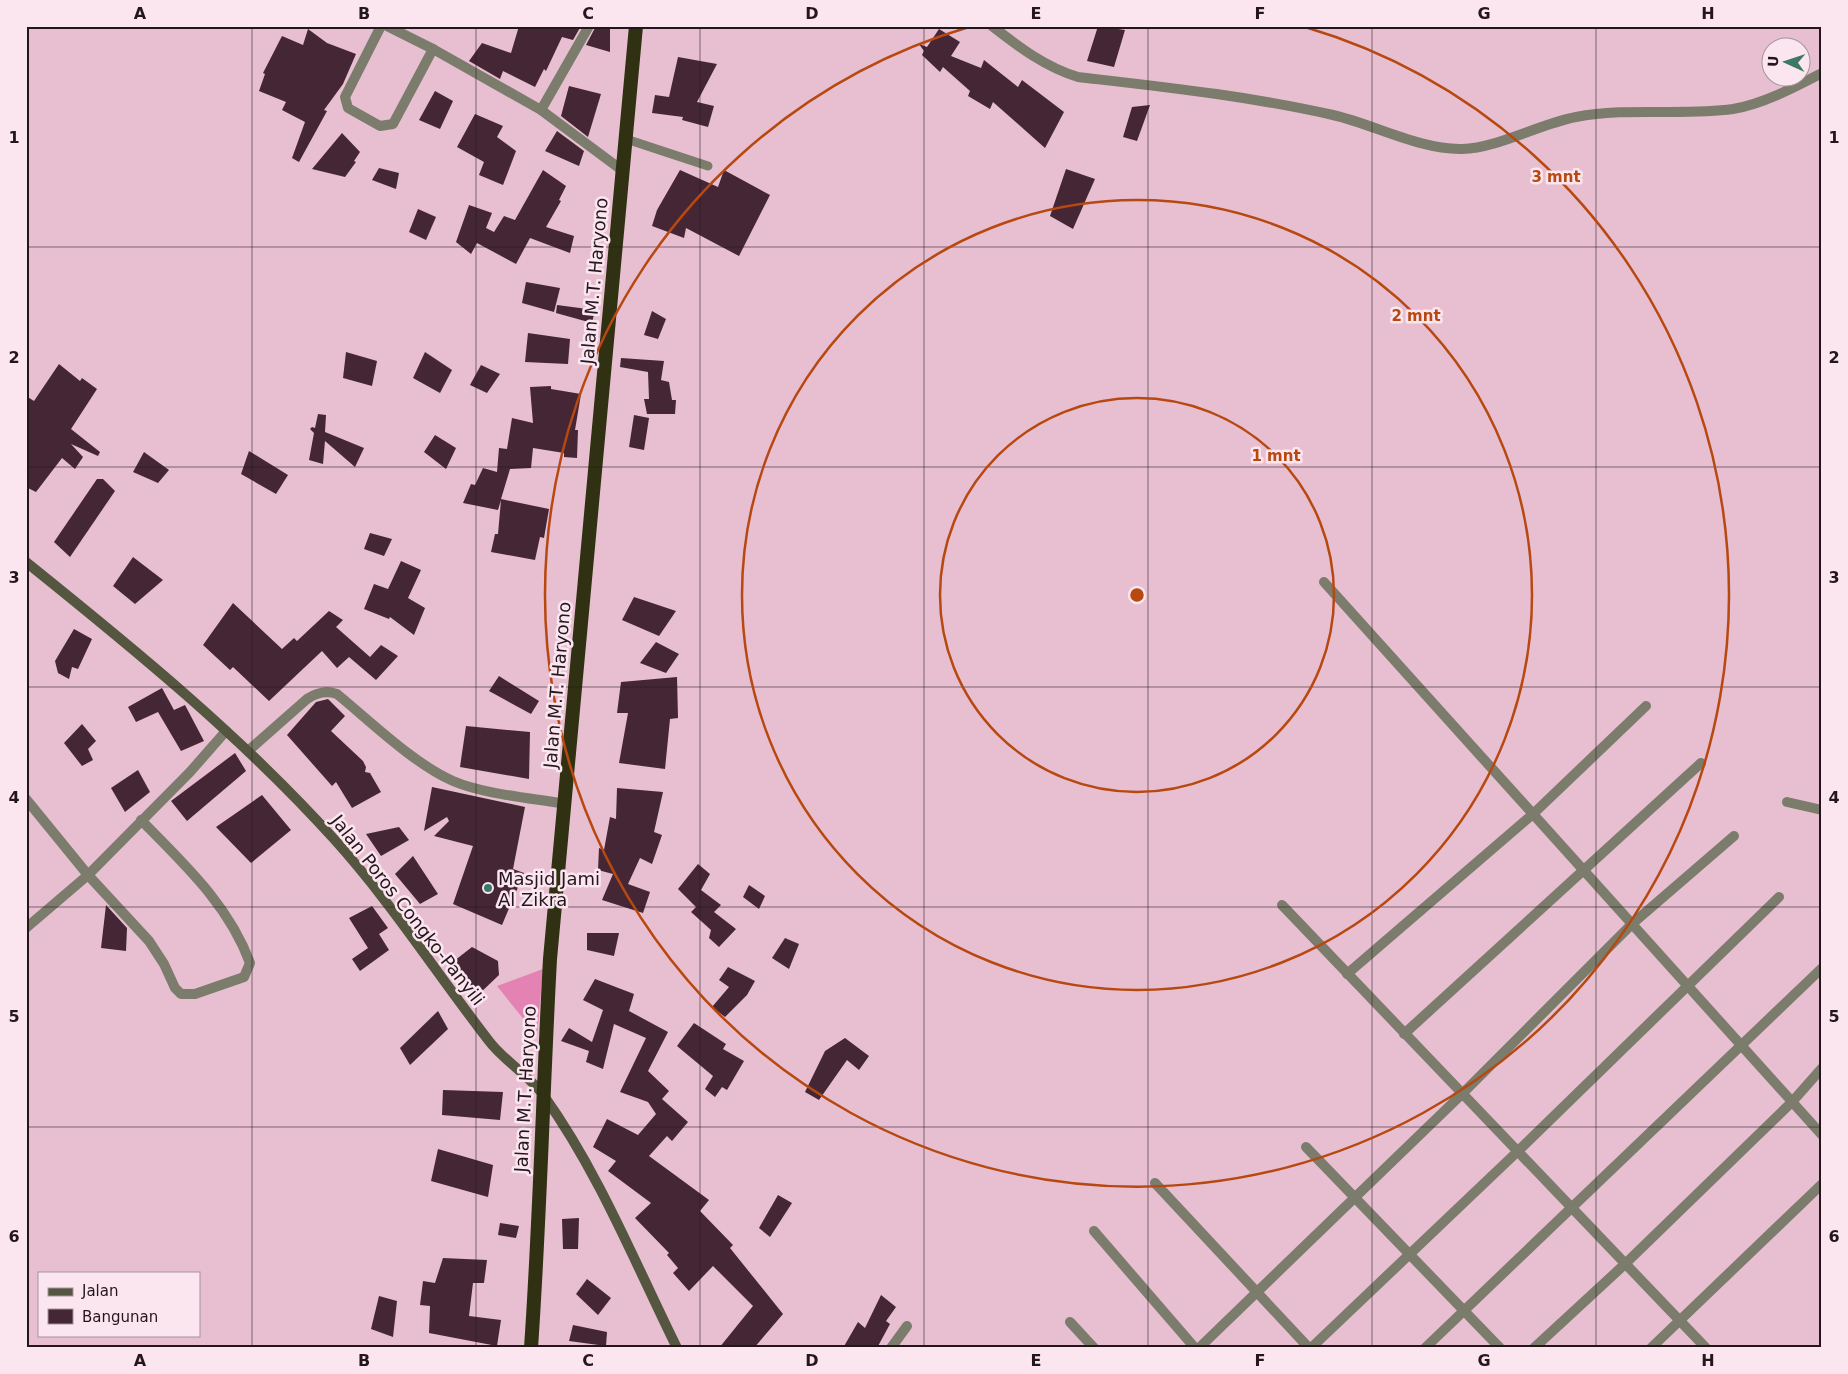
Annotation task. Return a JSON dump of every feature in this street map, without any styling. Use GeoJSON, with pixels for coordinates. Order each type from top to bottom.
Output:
{"type":"FeatureCollection","features":[{"type":"Feature","properties":{"kind":"highway","name":"Jalan M.T. Haryono"},"geometry":{"type":"LineString","coordinates":[[530,1348],[538,1248],[542,1093],[550,959],[636,26]]}},
{"type":"Feature","properties":{"kind":"main road","name":"Jalan Poros Congko-Panyili"},"geometry":{"type":"LineString","coordinates":[[26,562],[226,731],[336,842],[396,916],[490,1044],[542,1093],[580,1154],[615,1218],[676,1348]]}},
{"type":"Feature","properties":{"kind":"street"},"geometry":{"type":"LineString","coordinates":[[381,26],[345,96],[348,108],[380,126],[394,124],[433,48]]}},
{"type":"Feature","properties":{"kind":"street"},"geometry":{"type":"LineString","coordinates":[[387,26],[433,48],[541,110],[623,171]]}},
{"type":"Feature","properties":{"kind":"street"},"geometry":{"type":"LineString","coordinates":[[541,110],[589,26]]}},
{"type":"Feature","properties":{"kind":"street"},"geometry":{"type":"LineString","coordinates":[[992,26],[1030,56],[1062,72],[1078,77],[1227,94],[1342,117],[1416,141],[1461,149],[1482,147],[1549,123],[1596,114],[1734,108],[1756,102],[1822,73]]}},
{"type":"Feature","properties":{"kind":"street"},"geometry":{"type":"LineString","coordinates":[[1324,582],[1822,1134]]}},
{"type":"Feature","properties":{"kind":"street"},"geometry":{"type":"LineString","coordinates":[[248,752],[307,700],[317,693],[327,692],[336,694],[428,766],[451,780],[503,793],[564,804]]}},
{"type":"Feature","properties":{"kind":"street"},"geometry":{"type":"LineString","coordinates":[[1347,974],[1533,814],[1646,706]]}},
{"type":"Feature","properties":{"kind":"street"},"geometry":{"type":"LineString","coordinates":[[28,923],[88,875],[190,772],[226,731]]}},
{"type":"Feature","properties":{"kind":"street"},"geometry":{"type":"LineString","coordinates":[[1404,1034],[1701,764]]}},
{"type":"Feature","properties":{"kind":"street"},"geometry":{"type":"LineString","coordinates":[[26,799],[88,875],[149,941],[164,964],[175,988],[181,994],[196,994],[244,977],[250,964],[224,910],[204,885],[142,820]]}},
{"type":"Feature","properties":{"kind":"street"},"geometry":{"type":"LineString","coordinates":[[1786,802],[1822,810]]}},
{"type":"Feature","properties":{"kind":"street"},"geometry":{"type":"LineString","coordinates":[[1199,1348],[1462,1094],[1632,924],[1734,836]]}},
{"type":"Feature","properties":{"kind":"street"},"geometry":{"type":"LineString","coordinates":[[1155,1183],[1310,1348],[1517,1152],[1779,897]]}},
{"type":"Feature","properties":{"kind":"street"},"geometry":{"type":"LineString","coordinates":[[1282,905],[1706,1348]]}},
{"type":"Feature","properties":{"kind":"street"},"geometry":{"type":"LineString","coordinates":[[1425,1348],[1822,968]]}},
{"type":"Feature","properties":{"kind":"street"},"geometry":{"type":"LineString","coordinates":[[1534,1348],[1625,1264],[1792,1102],[1822,1068]]}},
{"type":"Feature","properties":{"kind":"street"},"geometry":{"type":"LineString","coordinates":[[1306,1147],[1500,1348]]}},
{"type":"Feature","properties":{"kind":"street"},"geometry":{"type":"LineString","coordinates":[[1651,1348],[1822,1184]]}},
{"type":"Feature","properties":{"kind":"street"},"geometry":{"type":"LineString","coordinates":[[1094,1231],[1195,1348]]}},
{"type":"Feature","properties":{"kind":"street"},"geometry":{"type":"LineString","coordinates":[[1070,1322],[1094,1348]]}},
{"type":"Feature","properties":{"kind":"street"},"geometry":{"type":"LineString","coordinates":[[891,1348],[907,1326]]}},
{"type":"Feature","properties":{"kind":"lane"},"geometry":{"type":"LineString","coordinates":[[626,139],[708,166]]}},
{"type":"Feature","properties":{"kind":"shaded area"},"geometry":{"type":"Polygon","coordinates":[[[543,969],[537,1036],[497,986],[543,969]]]}},
{"type":"Feature","properties":{"kind":"building"},"geometry":{"type":"Polygon","coordinates":[[[519,26],[581,26],[573,40],[562,37],[546,71],[544,69],[535,87],[503,71],[500,79],[469,61],[482,43],[511,53],[519,26]]]}},
{"type":"Feature","properties":{"kind":"building"},"geometry":{"type":"Polygon","coordinates":[[[596,26],[610,26],[610,52],[586,45],[596,26]]]}},
{"type":"Feature","properties":{"kind":"building"},"geometry":{"type":"Polygon","coordinates":[[[1098,26],[1125,30],[1114,67],[1087,61],[1098,26]]]}},
{"type":"Feature","properties":{"kind":"building"},"geometry":{"type":"Polygon","coordinates":[[[308,29],[327,43],[356,54],[343,84],[324,110],[327,111],[299,162],[292,158],[305,122],[282,110],[286,102],[259,91],[265,74],[263,73],[282,36],[303,45],[308,29]]]}},
{"type":"Feature","properties":{"kind":"building"},"geometry":{"type":"Polygon","coordinates":[[[939,29],[960,42],[951,56],[981,68],[984,60],[1018,87],[1022,80],[1064,112],[1045,148],[993,102],[990,109],[968,96],[970,91],[943,67],[940,72],[922,55],[924,51],[919,44],[927,47],[939,29]]]}},
{"type":"Feature","properties":{"kind":"building"},"geometry":{"type":"Polygon","coordinates":[[[678,57],[717,64],[697,102],[714,106],[708,127],[682,120],[683,117],[652,113],[655,95],[669,97],[678,57]]]}},
{"type":"Feature","properties":{"kind":"building"},"geometry":{"type":"Polygon","coordinates":[[[569,86],[601,94],[588,137],[561,116],[569,86]]]}},
{"type":"Feature","properties":{"kind":"building"},"geometry":{"type":"Polygon","coordinates":[[[435,91],[453,101],[440,129],[419,120],[435,91]]]}},
{"type":"Feature","properties":{"kind":"building"},"geometry":{"type":"Polygon","coordinates":[[[1150,105],[1137,141],[1123,137],[1132,107],[1150,105]]]}},
{"type":"Feature","properties":{"kind":"building"},"geometry":{"type":"Polygon","coordinates":[[[475,114],[503,126],[497,137],[516,151],[503,185],[479,175],[484,162],[457,147],[475,114]]]}},
{"type":"Feature","properties":{"kind":"building"},"geometry":{"type":"Polygon","coordinates":[[[557,131],[584,151],[579,166],[545,151],[557,131]]]}},
{"type":"Feature","properties":{"kind":"building"},"geometry":{"type":"Polygon","coordinates":[[[342,133],[360,152],[354,161],[356,162],[345,177],[312,169],[342,133]]]}},
{"type":"Feature","properties":{"kind":"building"},"geometry":{"type":"Polygon","coordinates":[[[379,168],[399,173],[396,189],[372,180],[379,168]]]}},
{"type":"Feature","properties":{"kind":"building"},"geometry":{"type":"Polygon","coordinates":[[[1066,169],[1095,179],[1073,229],[1050,216],[1066,169]]]}},
{"type":"Feature","properties":{"kind":"building"},"geometry":{"type":"Polygon","coordinates":[[[543,170],[566,186],[559,200],[561,201],[546,227],[574,236],[570,253],[530,238],[516,264],[477,243],[471,254],[456,242],[469,205],[492,213],[486,228],[494,232],[504,216],[515,220],[543,170]]]}},
{"type":"Feature","properties":{"kind":"building"},"geometry":{"type":"Polygon","coordinates":[[[680,170],[718,187],[724,170],[770,195],[739,256],[686,228],[684,238],[652,226],[657,210],[680,170]]]}},
{"type":"Feature","properties":{"kind":"building"},"geometry":{"type":"Polygon","coordinates":[[[418,209],[436,217],[426,240],[409,232],[418,209]]]}},
{"type":"Feature","properties":{"kind":"building"},"geometry":{"type":"Polygon","coordinates":[[[526,282],[560,288],[554,312],[522,303],[526,282]]]}},
{"type":"Feature","properties":{"kind":"building"},"geometry":{"type":"Polygon","coordinates":[[[557,305],[595,310],[592,323],[556,313],[557,305]]]}},
{"type":"Feature","properties":{"kind":"building"},"geometry":{"type":"Polygon","coordinates":[[[652,311],[666,319],[658,339],[644,335],[652,311]]]}},
{"type":"Feature","properties":{"kind":"building"},"geometry":{"type":"Polygon","coordinates":[[[528,333],[570,339],[568,364],[525,362],[528,333]]]}},
{"type":"Feature","properties":{"kind":"building"},"geometry":{"type":"Polygon","coordinates":[[[346,352],[377,361],[372,386],[343,378],[346,352]]]}},
{"type":"Feature","properties":{"kind":"building"},"geometry":{"type":"Polygon","coordinates":[[[425,352],[452,370],[440,393],[413,378],[425,352]]]}},
{"type":"Feature","properties":{"kind":"building"},"geometry":{"type":"Polygon","coordinates":[[[621,358],[664,361],[661,380],[669,382],[672,400],[676,400],[675,414],[647,414],[644,399],[649,399],[648,372],[620,367],[621,358]]]}},
{"type":"Feature","properties":{"kind":"building"},"geometry":{"type":"Polygon","coordinates":[[[59,364],[80,381],[82,378],[97,389],[71,429],[100,452],[98,456],[71,444],[83,457],[75,469],[62,458],[36,492],[26,487],[26,396],[34,401],[59,364]]]}},
{"type":"Feature","properties":{"kind":"building"},"geometry":{"type":"Polygon","coordinates":[[[481,365],[500,374],[487,393],[470,385],[481,365]]]}},
{"type":"Feature","properties":{"kind":"building"},"geometry":{"type":"Polygon","coordinates":[[[551,386],[551,389],[581,394],[575,430],[578,430],[577,458],[564,457],[564,453],[533,448],[531,468],[510,469],[501,499],[549,509],[544,538],[540,537],[535,560],[491,552],[495,534],[498,534],[501,500],[498,510],[463,503],[471,484],[475,485],[483,468],[497,472],[499,448],[507,449],[512,418],[533,423],[530,387],[551,386]]]}},
{"type":"Feature","properties":{"kind":"building"},"geometry":{"type":"Polygon","coordinates":[[[318,414],[326,415],[325,432],[364,448],[355,467],[325,441],[323,464],[309,460],[314,433],[310,429],[312,427],[315,428],[318,414]]]}},
{"type":"Feature","properties":{"kind":"building"},"geometry":{"type":"Polygon","coordinates":[[[634,415],[649,418],[644,450],[629,447],[634,415]]]}},
{"type":"Feature","properties":{"kind":"building"},"geometry":{"type":"Polygon","coordinates":[[[435,435],[456,448],[446,469],[424,452],[435,435]]]}},
{"type":"Feature","properties":{"kind":"building"},"geometry":{"type":"Polygon","coordinates":[[[249,451],[288,475],[276,494],[241,474],[249,451]]]}},
{"type":"Feature","properties":{"kind":"building"},"geometry":{"type":"Polygon","coordinates":[[[144,452],[169,470],[158,483],[133,472],[144,452]]]}},
{"type":"Feature","properties":{"kind":"building"},"geometry":{"type":"Polygon","coordinates":[[[97,479],[103,479],[115,491],[70,557],[54,542],[97,479]]]}},
{"type":"Feature","properties":{"kind":"building"},"geometry":{"type":"Polygon","coordinates":[[[370,533],[392,539],[384,556],[364,549],[370,533]]]}},
{"type":"Feature","properties":{"kind":"building"},"geometry":{"type":"Polygon","coordinates":[[[133,557],[163,580],[135,604],[113,586],[133,557]]]}},
{"type":"Feature","properties":{"kind":"building"},"geometry":{"type":"Polygon","coordinates":[[[401,561],[421,570],[408,598],[425,608],[414,635],[390,617],[389,619],[364,609],[374,584],[388,589],[401,561]]]}},
{"type":"Feature","properties":{"kind":"building"},"geometry":{"type":"Polygon","coordinates":[[[634,597],[676,611],[659,636],[622,620],[634,597]]]}},
{"type":"Feature","properties":{"kind":"building"},"geometry":{"type":"Polygon","coordinates":[[[233,603],[282,649],[294,638],[297,641],[329,611],[343,620],[336,627],[370,657],[381,645],[398,656],[376,680],[349,657],[337,668],[322,651],[269,701],[233,667],[230,670],[203,645],[233,603]]]}},
{"type":"Feature","properties":{"kind":"building"},"geometry":{"type":"Polygon","coordinates":[[[74,629],[92,639],[78,669],[72,667],[69,679],[58,673],[55,661],[74,629]]]}},
{"type":"Feature","properties":{"kind":"building"},"geometry":{"type":"Polygon","coordinates":[[[656,642],[679,654],[666,673],[640,663],[656,642]]]}},
{"type":"Feature","properties":{"kind":"building"},"geometry":{"type":"Polygon","coordinates":[[[499,676],[539,701],[531,714],[489,691],[499,676]]]}},
{"type":"Feature","properties":{"kind":"building"},"geometry":{"type":"Polygon","coordinates":[[[677,677],[678,718],[670,719],[665,769],[619,763],[628,713],[617,713],[621,682],[677,677]]]}},
{"type":"Feature","properties":{"kind":"building"},"geometry":{"type":"Polygon","coordinates":[[[162,688],[174,710],[185,705],[204,741],[181,751],[158,712],[136,722],[128,707],[162,688]]]}},
{"type":"Feature","properties":{"kind":"building"},"geometry":{"type":"Polygon","coordinates":[[[328,699],[345,716],[331,731],[363,761],[366,767],[365,772],[370,773],[381,792],[352,808],[336,782],[332,786],[287,735],[316,702],[328,699]]]}},
{"type":"Feature","properties":{"kind":"building"},"geometry":{"type":"Polygon","coordinates":[[[82,724],[96,741],[88,749],[93,760],[82,766],[64,743],[82,724]]]}},
{"type":"Feature","properties":{"kind":"building"},"geometry":{"type":"Polygon","coordinates":[[[466,726],[530,732],[529,779],[460,767],[466,726]]]}},
{"type":"Feature","properties":{"kind":"building"},"geometry":{"type":"Polygon","coordinates":[[[235,753],[246,771],[187,821],[171,801],[235,753]]]}},
{"type":"Feature","properties":{"kind":"building"},"geometry":{"type":"Polygon","coordinates":[[[138,770],[150,792],[125,812],[111,788],[138,770]]]}},
{"type":"Feature","properties":{"kind":"building"},"geometry":{"type":"Polygon","coordinates":[[[432,787],[525,807],[513,869],[524,873],[502,925],[453,904],[473,846],[434,836],[449,821],[447,817],[424,831],[432,787]]]}},
{"type":"Feature","properties":{"kind":"building"},"geometry":{"type":"Polygon","coordinates":[[[617,788],[663,792],[654,832],[662,835],[652,864],[640,858],[628,884],[650,892],[643,913],[602,900],[613,874],[598,870],[599,848],[604,850],[610,817],[616,819],[617,788]]]}},
{"type":"Feature","properties":{"kind":"building"},"geometry":{"type":"Polygon","coordinates":[[[262,795],[291,830],[251,863],[216,827],[262,795]]]}},
{"type":"Feature","properties":{"kind":"building"},"geometry":{"type":"Polygon","coordinates":[[[399,827],[409,840],[381,856],[366,834],[399,827]]]}},
{"type":"Feature","properties":{"kind":"building"},"geometry":{"type":"Polygon","coordinates":[[[413,856],[438,894],[420,904],[395,874],[413,856]]]}},
{"type":"Feature","properties":{"kind":"building"},"geometry":{"type":"Polygon","coordinates":[[[698,864],[710,874],[701,890],[721,905],[714,912],[736,929],[719,947],[709,938],[711,930],[691,912],[696,907],[678,889],[698,864]]]}},
{"type":"Feature","properties":{"kind":"building"},"geometry":{"type":"Polygon","coordinates":[[[749,885],[765,896],[759,909],[743,897],[749,885]]]}},
{"type":"Feature","properties":{"kind":"building"},"geometry":{"type":"Polygon","coordinates":[[[106,905],[127,928],[126,951],[101,948],[106,905]]]}},
{"type":"Feature","properties":{"kind":"building"},"geometry":{"type":"Polygon","coordinates":[[[372,906],[388,928],[379,934],[389,950],[360,971],[352,959],[368,948],[349,918],[372,906]]]}},
{"type":"Feature","properties":{"kind":"building"},"geometry":{"type":"Polygon","coordinates":[[[587,933],[619,933],[614,956],[587,950],[587,933]]]}},
{"type":"Feature","properties":{"kind":"building"},"geometry":{"type":"Polygon","coordinates":[[[785,938],[799,944],[789,969],[772,958],[785,938]]]}},
{"type":"Feature","properties":{"kind":"building"},"geometry":{"type":"Polygon","coordinates":[[[472,947],[498,961],[499,975],[477,996],[454,961],[472,947]]]}},
{"type":"Feature","properties":{"kind":"building"},"geometry":{"type":"Polygon","coordinates":[[[728,967],[755,981],[747,995],[725,1017],[712,1007],[729,987],[719,980],[728,967]]]}},
{"type":"Feature","properties":{"kind":"building"},"geometry":{"type":"Polygon","coordinates":[[[595,979],[634,994],[629,1011],[668,1032],[648,1071],[669,1091],[662,1099],[688,1122],[672,1141],[667,1136],[649,1156],[709,1200],[700,1211],[733,1245],[730,1248],[783,1314],[754,1348],[719,1348],[753,1306],[713,1266],[689,1291],[673,1273],[678,1268],[667,1255],[669,1253],[635,1218],[651,1203],[608,1171],[616,1161],[593,1147],[607,1119],[638,1135],[656,1114],[648,1102],[620,1092],[646,1038],[614,1024],[603,1069],[586,1062],[589,1051],[561,1041],[569,1028],[592,1042],[603,1010],[583,1000],[595,979]]]}},
{"type":"Feature","properties":{"kind":"building"},"geometry":{"type":"Polygon","coordinates":[[[438,1011],[448,1029],[410,1065],[400,1048],[438,1011]]]}},
{"type":"Feature","properties":{"kind":"building"},"geometry":{"type":"Polygon","coordinates":[[[694,1023],[726,1044],[723,1049],[744,1061],[727,1090],[722,1087],[715,1097],[705,1089],[713,1076],[677,1046],[694,1023]]]}},
{"type":"Feature","properties":{"kind":"building"},"geometry":{"type":"Polygon","coordinates":[[[845,1038],[869,1056],[859,1070],[847,1060],[819,1100],[805,1092],[825,1051],[845,1038]]]}},
{"type":"Feature","properties":{"kind":"building"},"geometry":{"type":"Polygon","coordinates":[[[443,1090],[503,1092],[500,1120],[442,1115],[443,1090]]]}},
{"type":"Feature","properties":{"kind":"building"},"geometry":{"type":"Polygon","coordinates":[[[438,1149],[493,1165],[488,1197],[431,1181],[438,1149]]]}},
{"type":"Feature","properties":{"kind":"building"},"geometry":{"type":"Polygon","coordinates":[[[778,1195],[792,1203],[770,1237],[759,1228],[778,1195]]]}},
{"type":"Feature","properties":{"kind":"building"},"geometry":{"type":"Polygon","coordinates":[[[579,1218],[578,1249],[563,1249],[562,1219],[579,1218]]]}},
{"type":"Feature","properties":{"kind":"building"},"geometry":{"type":"Polygon","coordinates":[[[500,1223],[519,1226],[516,1238],[498,1235],[500,1223]]]}},
{"type":"Feature","properties":{"kind":"building"},"geometry":{"type":"Polygon","coordinates":[[[443,1258],[487,1260],[484,1283],[473,1283],[469,1316],[501,1320],[497,1346],[429,1333],[430,1306],[420,1305],[423,1281],[435,1283],[443,1258]]]}},
{"type":"Feature","properties":{"kind":"building"},"geometry":{"type":"Polygon","coordinates":[[[587,1279],[611,1298],[598,1315],[576,1294],[587,1279]]]}},
{"type":"Feature","properties":{"kind":"building"},"geometry":{"type":"Polygon","coordinates":[[[881,1295],[896,1307],[886,1321],[890,1324],[877,1348],[843,1348],[858,1322],[865,1328],[881,1295]]]}},
{"type":"Feature","properties":{"kind":"building"},"geometry":{"type":"Polygon","coordinates":[[[379,1296],[397,1301],[393,1337],[371,1329],[379,1296]]]}},
{"type":"Feature","properties":{"kind":"building"},"geometry":{"type":"Polygon","coordinates":[[[573,1325],[607,1332],[606,1346],[569,1341],[573,1325]]]}},
{"type":"Feature","properties":{"kind":"place","name":"Masjid Jami Al Zikra"},"geometry":{"type":"Point","coordinates":[488,888]}}]}
